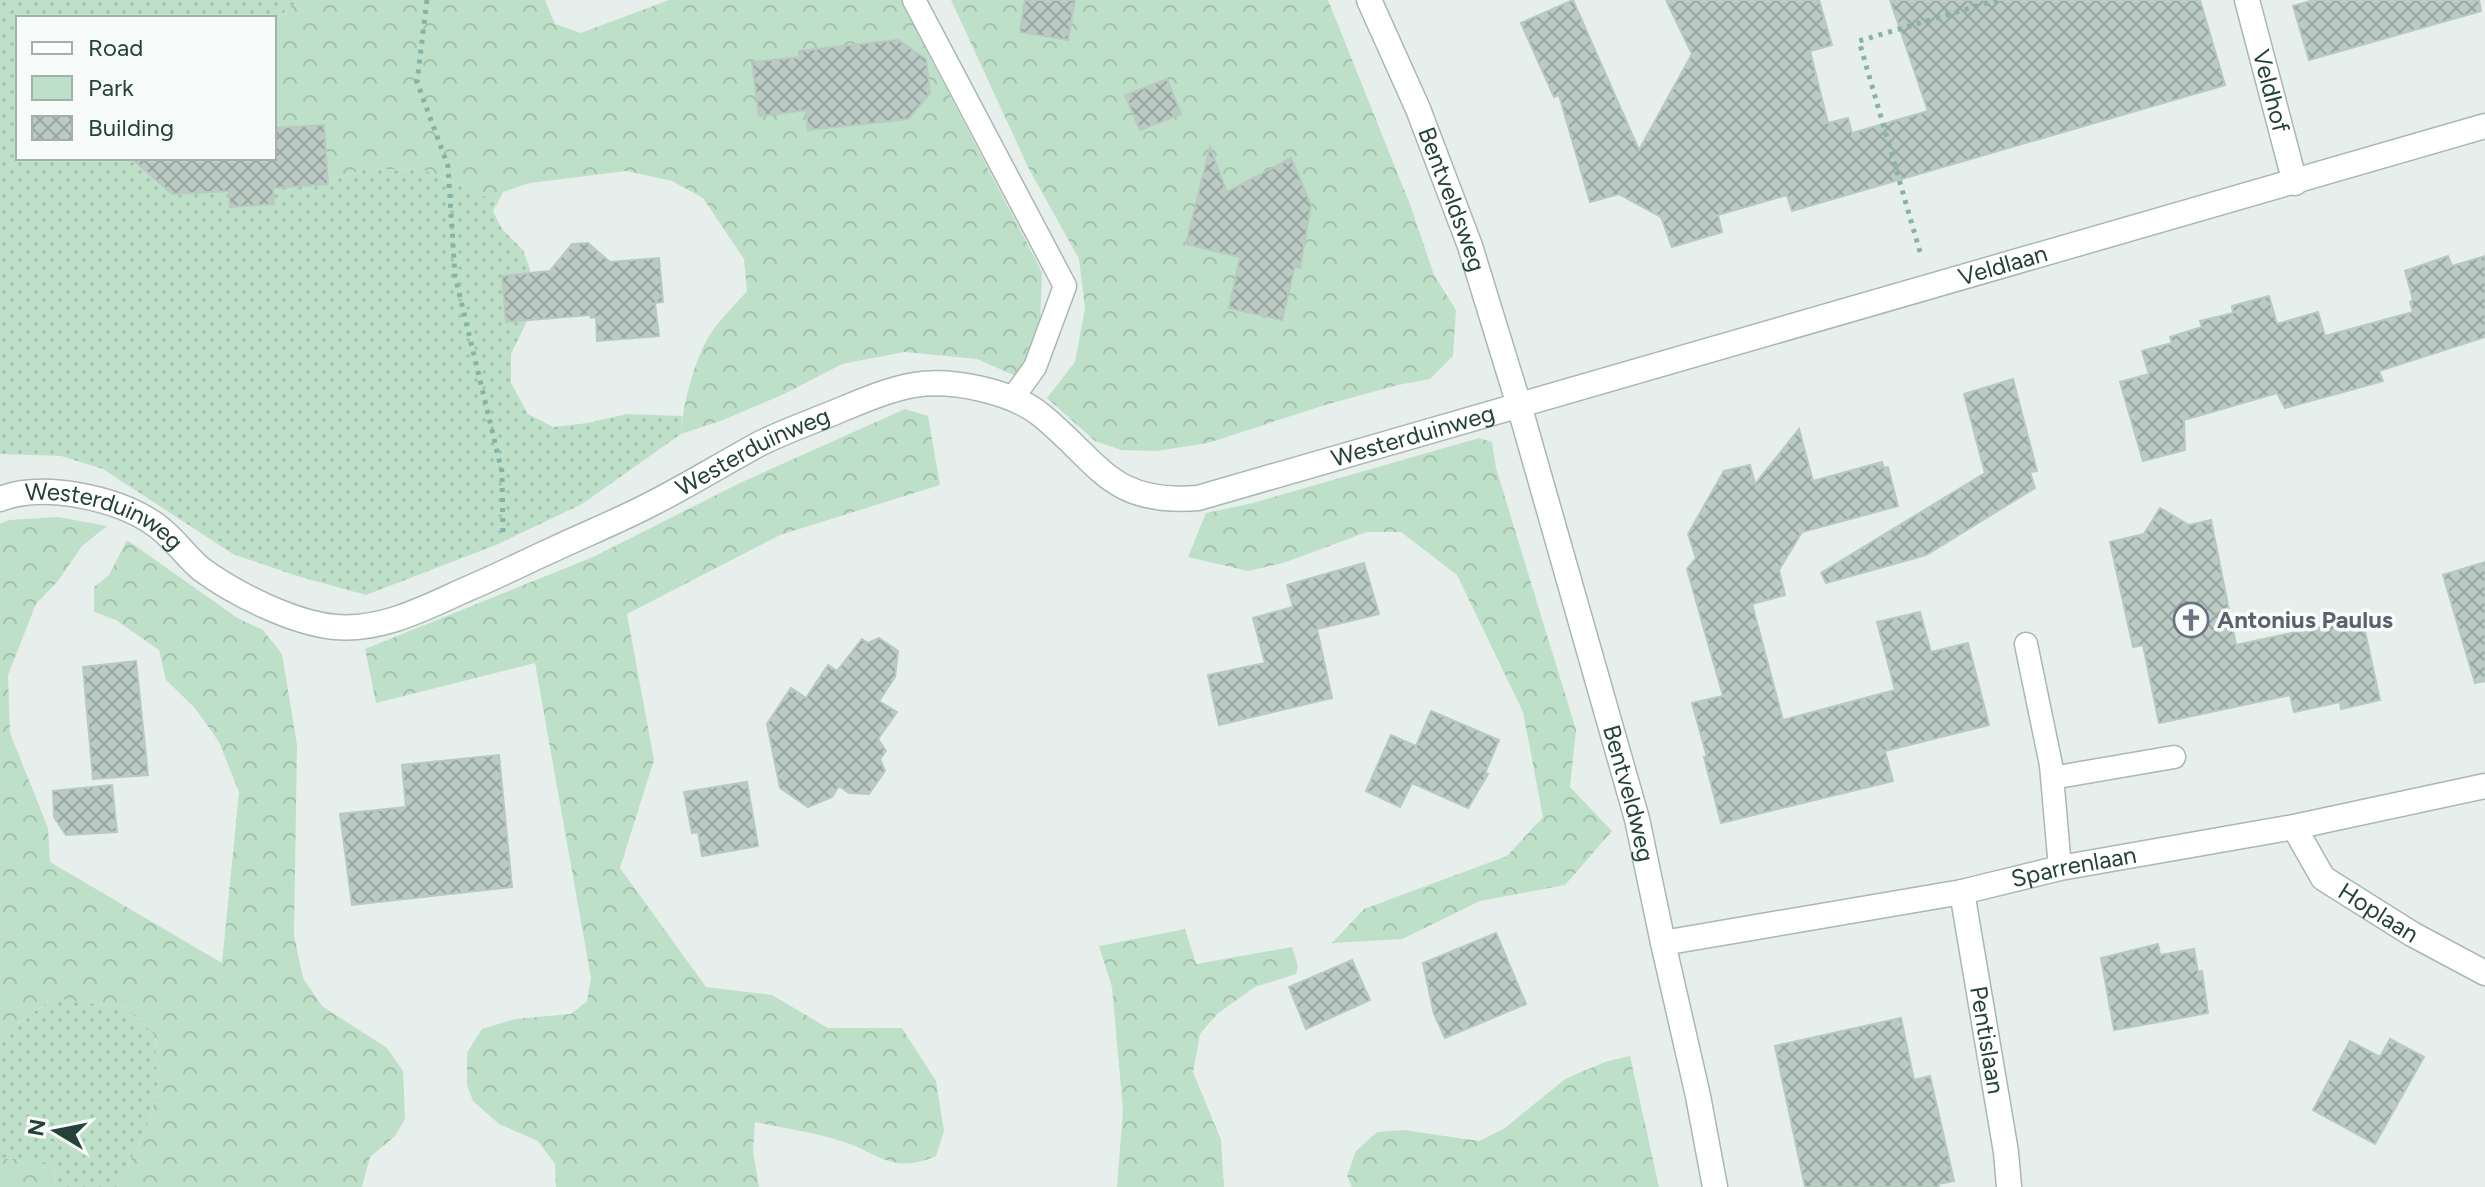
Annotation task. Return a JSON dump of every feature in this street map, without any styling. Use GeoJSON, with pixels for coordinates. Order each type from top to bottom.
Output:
{"type":"FeatureCollection","features":[{"type":"Feature","properties":{"kind":"street","name":"Bentveldsweg"},"geometry":{"type":"LineString","coordinates":[[1369,0],[1418,109],[1470,246],[1519,405]]}},
{"type":"Feature","properties":{"kind":"street","name":"Veldhof"},"geometry":{"type":"LineString","coordinates":[[2247,0],[2295,183]]}},
{"type":"Feature","properties":{"kind":"street","name":"Veldlaan"},"geometry":{"type":"LineString","coordinates":[[1519,405],[2485,126]]}},
{"type":"Feature","properties":{"kind":"street","name":"Westerduinweg"},"geometry":{"type":"LineString","coordinates":[[0,499],[13,494],[41,491],[119,506],[155,523],[201,569],[247,597],[301,619],[332,627],[360,628],[400,618],[503,574],[653,503],[762,443],[882,393],[918,384],[960,384],[1012,399],[1040,414],[1112,481],[1147,496],[1172,500],[1198,498],[1519,405]]}},
{"type":"Feature","properties":{"kind":"street","name":"Bentveldweg"},"geometry":{"type":"LineString","coordinates":[[1519,405],[1637,819],[1715,1187]]}},
{"type":"Feature","properties":{"kind":"street","name":"Sparrenlaan"},"geometry":{"type":"LineString","coordinates":[[1663,943],[1962,892],[2060,868],[2294,827],[2485,786]]}},
{"type":"Feature","properties":{"kind":"street","name":"Hoplaan"},"geometry":{"type":"LineString","coordinates":[[2294,827],[2323,878],[2412,934],[2485,973]]}},
{"type":"Feature","properties":{"kind":"street","name":"Pentislaan"},"geometry":{"type":"LineString","coordinates":[[1962,892],[2006,1152],[2009,1187]]}},
{"type":"Feature","properties":{"kind":"lane"},"geometry":{"type":"LineString","coordinates":[[914,0],[1065,286],[1035,367],[1012,399]]}},
{"type":"Feature","properties":{"kind":"lane"},"geometry":{"type":"LineString","coordinates":[[2026,644],[2052,778],[2060,868]]}},
{"type":"Feature","properties":{"kind":"lane"},"geometry":{"type":"LineString","coordinates":[[2052,778],[2174,757]]}},
{"type":"Feature","properties":{"kind":"path"},"geometry":{"type":"LineString","coordinates":[[427,0],[417,82],[448,166],[455,276],[502,472],[503,574]]}},
{"type":"Feature","properties":{"kind":"path"},"geometry":{"type":"LineString","coordinates":[[1930,287],[1859,41],[1997,0]]}},
{"type":"Feature","properties":{"kind":"green space"},"geometry":{"type":"Polygon","coordinates":[[[0,0],[304,0],[291,6],[276,21],[276,16],[16,16],[16,160],[266,160],[313,187],[364,169],[424,170],[498,202],[493,211],[502,229],[523,250],[530,269],[531,313],[511,354],[511,383],[528,414],[553,427],[627,414],[682,416],[681,434],[582,504],[496,545],[366,595],[233,554],[103,469],[61,456],[0,454],[0,0]]]}},
{"type":"Feature","properties":{"kind":"green space"},"geometry":{"type":"Polygon","coordinates":[[[304,0],[545,0],[555,24],[581,33],[669,0],[906,0],[919,36],[1042,272],[1040,329],[1016,376],[977,359],[904,352],[842,364],[784,394],[681,434],[687,395],[701,352],[717,325],[747,291],[744,259],[703,198],[672,181],[626,171],[530,183],[503,192],[498,202],[424,170],[364,169],[313,187],[275,181],[276,21],[291,6],[304,0]]]}},
{"type":"Feature","properties":{"kind":"green space"},"geometry":{"type":"Polygon","coordinates":[[[951,0],[1328,0],[1411,207],[1434,275],[1456,310],[1453,356],[1430,379],[1325,405],[1208,443],[1157,451],[1121,450],[1095,441],[1047,398],[1075,362],[1085,308],[1079,259],[1029,169],[951,0]]]}},
{"type":"Feature","properties":{"kind":"green space"},"geometry":{"type":"Polygon","coordinates":[[[905,409],[928,416],[940,485],[780,535],[627,614],[654,760],[620,868],[706,987],[772,995],[828,1028],[902,1028],[936,1081],[944,1131],[936,1156],[896,1163],[831,1138],[755,1122],[753,1151],[759,1187],[556,1187],[555,1164],[538,1141],[499,1124],[473,1101],[467,1085],[467,1053],[482,1029],[515,1019],[571,1014],[587,1001],[591,978],[535,663],[376,703],[365,649],[593,557],[742,482],[905,409]]]}},
{"type":"Feature","properties":{"kind":"green space"},"geometry":{"type":"Polygon","coordinates":[[[1479,438],[1492,442],[1496,468],[1576,730],[1570,787],[1612,831],[1565,885],[1480,901],[1402,939],[1332,943],[1364,909],[1507,856],[1543,817],[1523,712],[1457,575],[1401,532],[1367,532],[1283,563],[1248,571],[1188,557],[1206,513],[1253,503],[1479,438]]]}},
{"type":"Feature","properties":{"kind":"green space"},"geometry":{"type":"Polygon","coordinates":[[[58,517],[107,526],[82,546],[58,581],[36,604],[8,675],[10,733],[48,828],[50,862],[222,963],[239,792],[219,742],[195,708],[166,680],[159,650],[116,620],[94,612],[94,587],[109,575],[127,540],[239,619],[263,630],[282,654],[297,745],[294,935],[303,978],[322,1006],[387,1048],[403,1071],[405,1119],[395,1136],[370,1157],[362,1187],[117,1187],[146,1130],[158,1091],[155,1035],[126,1008],[53,998],[19,1023],[0,1045],[0,524],[9,520],[58,517]]]}},
{"type":"Feature","properties":{"kind":"green space"},"geometry":{"type":"Polygon","coordinates":[[[1185,929],[1196,964],[1292,947],[1298,966],[1296,974],[1255,987],[1218,1013],[1200,1034],[1193,1072],[1221,1140],[1224,1187],[1117,1187],[1123,1110],[1112,987],[1099,946],[1185,929]]]}},
{"type":"Feature","properties":{"kind":"green space"},"geometry":{"type":"Polygon","coordinates":[[[53,998],[126,1008],[155,1035],[158,1091],[146,1130],[117,1187],[56,1187],[54,1168],[0,1159],[0,1045],[19,1023],[53,998]]]}},
{"type":"Feature","properties":{"kind":"green space"},"geometry":{"type":"Polygon","coordinates":[[[1630,1056],[1659,1187],[1352,1187],[1347,1176],[1356,1151],[1377,1132],[1403,1130],[1479,1141],[1505,1128],[1565,1079],[1605,1062],[1630,1056]]]}},
{"type":"Feature","properties":{"kind":"green space"},"geometry":{"type":"Polygon","coordinates":[[[0,1159],[32,1159],[54,1168],[56,1187],[0,1187],[0,1159]]]}},
{"type":"Feature","properties":{"kind":"building"},"geometry":{"type":"Polygon","coordinates":[[[1025,0],[1075,0],[1068,40],[1020,32],[1025,0]]]}},
{"type":"Feature","properties":{"kind":"building"},"geometry":{"type":"Polygon","coordinates":[[[1573,0],[1639,150],[1692,54],[1666,0],[1819,0],[1832,45],[1810,51],[1828,123],[1848,118],[1852,133],[1928,111],[1890,0],[2200,0],[2225,85],[1792,211],[1787,195],[1718,215],[1722,232],[1672,247],[1661,217],[1619,194],[1590,202],[1559,95],[1554,97],[1521,23],[1573,0]]]}},
{"type":"Feature","properties":{"kind":"building"},"geometry":{"type":"Polygon","coordinates":[[[2314,0],[2479,0],[2481,11],[2309,60],[2293,6],[2314,0]]]}},
{"type":"Feature","properties":{"kind":"building"},"geometry":{"type":"Polygon","coordinates":[[[898,40],[926,59],[930,93],[908,119],[808,130],[806,110],[759,116],[752,62],[800,57],[799,51],[898,40]]]}},
{"type":"Feature","properties":{"kind":"building"},"geometry":{"type":"Polygon","coordinates":[[[1167,79],[1181,114],[1140,130],[1125,95],[1167,79]]]}},
{"type":"Feature","properties":{"kind":"building"},"geometry":{"type":"Polygon","coordinates":[[[324,125],[328,184],[273,188],[274,204],[230,207],[229,191],[172,194],[133,160],[276,160],[276,128],[324,125]]]}},
{"type":"Feature","properties":{"kind":"building"},"geometry":{"type":"Polygon","coordinates":[[[1210,147],[1227,192],[1291,158],[1311,205],[1300,268],[1295,266],[1282,320],[1229,308],[1240,257],[1186,244],[1210,147]]]}},
{"type":"Feature","properties":{"kind":"building"},"geometry":{"type":"Polygon","coordinates":[[[588,243],[610,262],[659,258],[663,302],[655,303],[659,336],[597,341],[596,317],[591,318],[590,315],[506,322],[502,276],[550,271],[572,244],[588,243]]]}},
{"type":"Feature","properties":{"kind":"building"},"geometry":{"type":"Polygon","coordinates":[[[2448,256],[2452,266],[2485,256],[2485,337],[2379,371],[2383,381],[2285,408],[2277,393],[2184,420],[2185,450],[2143,461],[2120,382],[2149,374],[2142,351],[2172,343],[2170,337],[2202,327],[2200,321],[2233,313],[2232,306],[2269,296],[2277,324],[2318,312],[2325,336],[2413,312],[2405,271],[2448,256]]]}},
{"type":"Feature","properties":{"kind":"building"},"geometry":{"type":"Polygon","coordinates":[[[2013,379],[2037,471],[2030,472],[2035,488],[1926,555],[1826,583],[1821,573],[1985,473],[1964,394],[2013,379]]]}},
{"type":"Feature","properties":{"kind":"building"},"geometry":{"type":"Polygon","coordinates":[[[1799,429],[1813,481],[1882,462],[1884,468],[1888,467],[1898,506],[1802,532],[1779,570],[1785,595],[1752,604],[1783,720],[1895,690],[1877,622],[1920,612],[1931,652],[1968,643],[1989,725],[1885,751],[1893,781],[1721,823],[1692,703],[1723,696],[1687,569],[1696,558],[1688,534],[1724,471],[1750,465],[1755,484],[1799,429]]]}},
{"type":"Feature","properties":{"kind":"building"},"geometry":{"type":"Polygon","coordinates":[[[2160,508],[2189,525],[2211,520],[2236,645],[2362,618],[2380,700],[2341,709],[2340,702],[2294,712],[2290,695],[2159,723],[2143,645],[2133,647],[2110,542],[2144,534],[2160,508]]]}},
{"type":"Feature","properties":{"kind":"building"},"geometry":{"type":"Polygon","coordinates":[[[2485,562],[2485,681],[2475,683],[2443,575],[2485,562]]]}},
{"type":"Feature","properties":{"kind":"building"},"geometry":{"type":"Polygon","coordinates":[[[1364,563],[1379,614],[1317,629],[1332,698],[1219,725],[1208,675],[1265,663],[1253,618],[1293,607],[1287,585],[1364,563]]]}},
{"type":"Feature","properties":{"kind":"building"},"geometry":{"type":"Polygon","coordinates":[[[879,638],[898,651],[895,677],[879,701],[897,712],[878,739],[886,751],[880,759],[885,771],[869,794],[849,793],[839,786],[832,797],[808,807],[780,788],[767,724],[791,688],[806,698],[828,665],[837,671],[862,639],[868,643],[879,638]]]}},
{"type":"Feature","properties":{"kind":"building"},"geometry":{"type":"Polygon","coordinates":[[[136,661],[148,775],[93,779],[83,667],[136,661]]]}},
{"type":"Feature","properties":{"kind":"building"},"geometry":{"type":"Polygon","coordinates":[[[1431,711],[1499,740],[1485,773],[1488,774],[1468,808],[1412,783],[1400,807],[1366,791],[1391,735],[1416,746],[1431,711]]]}},
{"type":"Feature","properties":{"kind":"building"},"geometry":{"type":"Polygon","coordinates":[[[499,755],[512,887],[352,905],[340,814],[406,807],[402,765],[499,755]]]}},
{"type":"Feature","properties":{"kind":"building"},"geometry":{"type":"Polygon","coordinates":[[[747,782],[758,846],[702,856],[698,832],[692,833],[684,792],[747,782]]]}},
{"type":"Feature","properties":{"kind":"building"},"geometry":{"type":"Polygon","coordinates":[[[112,785],[117,832],[66,835],[54,817],[53,791],[112,785]]]}},
{"type":"Feature","properties":{"kind":"building"},"geometry":{"type":"Polygon","coordinates":[[[1496,933],[1526,1004],[1445,1038],[1434,1014],[1423,963],[1496,933]]]}},
{"type":"Feature","properties":{"kind":"building"},"geometry":{"type":"Polygon","coordinates":[[[2158,944],[2160,955],[2194,949],[2198,972],[2202,971],[2208,1013],[2114,1030],[2101,958],[2158,944]]]}},
{"type":"Feature","properties":{"kind":"building"},"geometry":{"type":"Polygon","coordinates":[[[1352,960],[1370,1000],[1306,1029],[1289,987],[1352,960]]]}},
{"type":"Feature","properties":{"kind":"building"},"geometry":{"type":"Polygon","coordinates":[[[1901,1018],[1914,1080],[1930,1076],[1954,1181],[1938,1184],[1939,1187],[1805,1187],[1775,1046],[1901,1018]]]}},
{"type":"Feature","properties":{"kind":"building"},"geometry":{"type":"Polygon","coordinates":[[[2390,1039],[2424,1057],[2375,1144],[2313,1110],[2350,1041],[2380,1057],[2390,1039]]]}},
{"type":"Feature","properties":{"kind":"place","name":"Antonius Paulus"},"geometry":{"type":"Point","coordinates":[2191,620]}}]}
